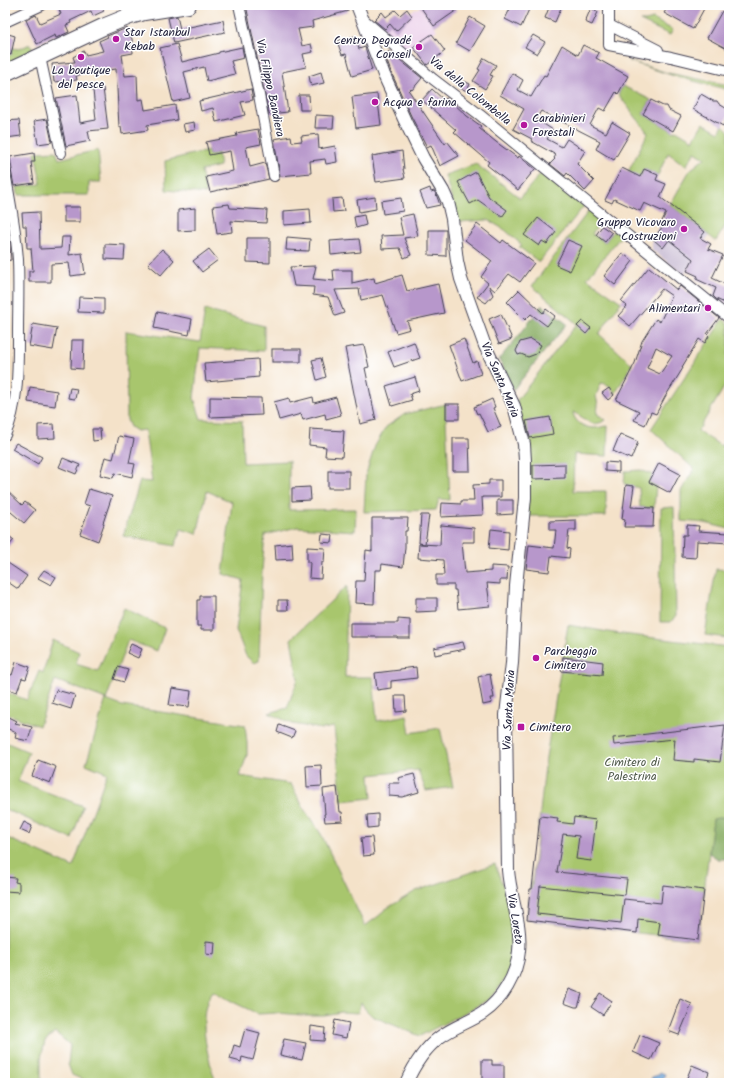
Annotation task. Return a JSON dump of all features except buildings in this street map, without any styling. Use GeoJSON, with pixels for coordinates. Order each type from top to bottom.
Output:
{"type":"FeatureCollection","features":[{"type":"Feature","properties":{"kind":"main road"},"geometry":{"type":"LineString","coordinates":[[5,73],[107,25],[130,16],[144,12],[188,5]]}},
{"type":"Feature","properties":{"kind":"street"},"geometry":{"type":"LineString","coordinates":[[5,22],[42,5]]}},
{"type":"Feature","properties":{"kind":"street","name":"Via Filippo Bandiera"},"geometry":{"type":"LineString","coordinates":[[239,5],[260,95],[274,176]]}},
{"type":"Feature","properties":{"kind":"street","name":"Via Santa Maria"},"geometry":{"type":"LineString","coordinates":[[358,5],[384,75],[405,121],[423,158],[448,202],[461,279],[482,338],[514,406],[524,444],[525,498],[515,592],[512,663],[506,715],[507,802]]}},
{"type":"Feature","properties":{"kind":"street"},"geometry":{"type":"LineString","coordinates":[[609,5],[609,45],[671,57],[729,71]]}},
{"type":"Feature","properties":{"kind":"street","name":"Via della Colombella"},"geometry":{"type":"LineString","coordinates":[[363,19],[430,76],[729,318]]}},
{"type":"Feature","properties":{"kind":"street"},"geometry":{"type":"LineString","coordinates":[[610,25],[671,57]]}},
{"type":"Feature","properties":{"kind":"street"},"geometry":{"type":"LineString","coordinates":[[40,56],[61,153]]}},
{"type":"Feature","properties":{"kind":"street"},"geometry":{"type":"LineString","coordinates":[[5,172],[18,258],[18,359],[14,408],[10,424],[5,435]]}},
{"type":"Feature","properties":{"kind":"street","name":"Via Loreto"},"geometry":{"type":"LineString","coordinates":[[406,1083],[413,1067],[427,1048],[441,1036],[476,1017],[489,1008],[499,998],[514,972],[518,960],[520,942],[508,870],[507,802]]}},
{"type":"Feature","properties":{"kind":"shaded area"},"geometry":{"type":"Polygon","coordinates":[[[420,7],[437,30],[407,51],[384,30],[390,24],[396,31],[412,16],[409,12],[420,7]]]}},
{"type":"Feature","properties":{"kind":"shaded area"},"geometry":{"type":"Polygon","coordinates":[[[670,205],[709,236],[698,249],[684,275],[652,250],[652,241],[670,205]]]}},
{"type":"Feature","properties":{"kind":"green space"},"geometry":{"type":"Polygon","coordinates":[[[653,19],[673,30],[670,35],[640,21],[653,19]]]}},
{"type":"Feature","properties":{"kind":"green space"},"geometry":{"type":"Polygon","coordinates":[[[30,44],[34,52],[5,65],[5,53],[11,55],[13,48],[19,49],[30,44]]]}},
{"type":"Feature","properties":{"kind":"green space"},"geometry":{"type":"Polygon","coordinates":[[[629,61],[668,73],[729,85],[729,90],[674,76],[629,61]]]}},
{"type":"Feature","properties":{"kind":"green space"},"geometry":{"type":"Polygon","coordinates":[[[623,86],[651,100],[643,114],[673,131],[675,132],[676,130],[693,140],[703,123],[719,132],[723,125],[729,131],[729,220],[716,241],[670,205],[690,170],[705,158],[695,152],[686,166],[668,153],[658,175],[644,169],[638,183],[625,178],[648,133],[618,94],[623,86]]]}},
{"type":"Feature","properties":{"kind":"green space"},"geometry":{"type":"Polygon","coordinates":[[[98,150],[101,182],[89,182],[89,195],[18,195],[17,187],[41,184],[35,152],[56,151],[59,159],[98,150]]]}},
{"type":"Feature","properties":{"kind":"green space"},"geometry":{"type":"Polygon","coordinates":[[[208,150],[209,155],[218,153],[220,166],[201,171],[206,194],[166,190],[165,161],[208,150]]]}},
{"type":"Feature","properties":{"kind":"green space"},"geometry":{"type":"Polygon","coordinates":[[[476,164],[520,198],[542,172],[584,206],[539,262],[519,247],[522,245],[505,230],[488,220],[458,222],[445,175],[476,164]]]}},
{"type":"Feature","properties":{"kind":"green space"},"geometry":{"type":"Polygon","coordinates":[[[590,209],[602,220],[592,234],[605,242],[615,229],[622,235],[587,278],[621,302],[599,334],[632,364],[615,394],[610,386],[601,383],[596,396],[598,405],[597,414],[606,420],[596,424],[588,422],[573,412],[575,419],[583,426],[594,428],[608,426],[607,456],[574,454],[573,491],[606,491],[606,516],[527,516],[517,400],[577,324],[532,286],[590,209]]]}},
{"type":"Feature","properties":{"kind":"green space"},"geometry":{"type":"Polygon","coordinates":[[[542,305],[567,324],[513,390],[499,359],[542,305]]]}},
{"type":"Feature","properties":{"kind":"green space"},"geometry":{"type":"Polygon","coordinates":[[[205,310],[264,326],[264,351],[200,348],[194,398],[201,419],[242,421],[243,463],[289,461],[289,510],[356,509],[355,531],[297,527],[265,535],[262,571],[259,661],[254,663],[246,656],[236,630],[243,580],[223,574],[232,502],[207,491],[197,534],[181,529],[175,546],[123,536],[140,481],[152,482],[145,430],[136,431],[130,427],[127,420],[126,331],[200,342],[205,310]]]}},
{"type":"Feature","properties":{"kind":"green space"},"geometry":{"type":"Polygon","coordinates":[[[723,319],[729,324],[729,351],[727,354],[729,355],[729,379],[698,431],[721,446],[729,436],[729,529],[705,523],[681,521],[681,491],[694,469],[651,429],[723,319]]]}},
{"type":"Feature","properties":{"kind":"green space"},"geometry":{"type":"Polygon","coordinates":[[[446,404],[450,500],[439,499],[436,510],[364,512],[366,474],[375,446],[386,427],[405,414],[446,404]]]}},
{"type":"Feature","properties":{"kind":"green space"},"geometry":{"type":"Polygon","coordinates":[[[641,470],[653,475],[649,482],[656,486],[654,508],[640,507],[639,488],[624,484],[625,471],[641,470]]]}},
{"type":"Feature","properties":{"kind":"green space"},"geometry":{"type":"Polygon","coordinates":[[[674,507],[676,615],[671,622],[660,622],[661,508],[674,507]]]}},
{"type":"Feature","properties":{"kind":"green space"},"geometry":{"type":"Polygon","coordinates":[[[716,569],[729,570],[729,636],[727,638],[705,635],[716,569]]]}},
{"type":"Feature","properties":{"kind":"green space"},"geometry":{"type":"Polygon","coordinates":[[[347,586],[345,677],[373,677],[377,721],[407,715],[410,733],[440,728],[453,787],[426,791],[418,770],[370,775],[372,798],[342,801],[334,727],[322,729],[293,724],[269,713],[287,708],[298,679],[291,639],[347,586]]]}},
{"type":"Feature","properties":{"kind":"green space"},"geometry":{"type":"Polygon","coordinates":[[[124,608],[165,628],[157,651],[128,640],[106,700],[122,706],[245,725],[247,755],[240,776],[291,784],[304,809],[321,834],[365,926],[380,915],[384,910],[416,891],[495,864],[508,899],[516,949],[507,976],[489,999],[420,1036],[372,1016],[361,1002],[358,1013],[341,1012],[324,1015],[278,1013],[258,1014],[213,991],[208,1000],[204,1023],[207,1049],[216,1083],[91,1083],[72,1075],[68,1064],[70,1045],[55,1032],[45,1041],[41,1058],[41,1083],[5,1083],[5,837],[73,867],[107,773],[86,764],[106,699],[55,680],[39,726],[5,713],[5,692],[27,700],[39,671],[43,673],[53,640],[79,652],[76,664],[98,671],[124,608]]]}},
{"type":"Feature","properties":{"kind":"green space","name":"Cimitero di Palestrina"},"geometry":{"type":"Polygon","coordinates":[[[568,625],[614,633],[729,647],[729,816],[713,820],[698,940],[527,920],[546,757],[568,625]]]}},
{"type":"Feature","properties":{"kind":"green space"},"geometry":{"type":"Polygon","coordinates":[[[5,742],[29,752],[18,781],[83,806],[72,839],[5,809],[5,742]]]}},
{"type":"Feature","properties":{"kind":"green space"},"geometry":{"type":"Polygon","coordinates":[[[729,816],[729,859],[718,859],[709,853],[713,819],[729,816]]]}},
{"type":"Feature","properties":{"kind":"water"},"geometry":{"type":"Polygon","coordinates":[[[660,1072],[665,1074],[661,1083],[650,1083],[652,1077],[658,1075],[660,1072]]]}},
{"type":"Feature","properties":{"kind":"place","name":"Star Istanbul Kebab"},"geometry":{"type":"Point","coordinates":[116,39]}},
{"type":"Feature","properties":{"kind":"place","name":"Centro Degradé Conseil"},"geometry":{"type":"Point","coordinates":[419,47]}},
{"type":"Feature","properties":{"kind":"place","name":"La boutique del pesce"},"geometry":{"type":"Point","coordinates":[81,57]}},
{"type":"Feature","properties":{"kind":"place","name":"Acqua e farina"},"geometry":{"type":"Point","coordinates":[375,102]}},
{"type":"Feature","properties":{"kind":"place","name":"Carabinieri Forestali"},"geometry":{"type":"Point","coordinates":[524,125]}},
{"type":"Feature","properties":{"kind":"place","name":"Gruppo Vicovaro Costruzioni"},"geometry":{"type":"Point","coordinates":[684,229]}},
{"type":"Feature","properties":{"kind":"place","name":"Alimentari"},"geometry":{"type":"Point","coordinates":[708,308]}},
{"type":"Feature","properties":{"kind":"place","name":"Parcheggio Cimitero"},"geometry":{"type":"Point","coordinates":[536,658]}},
{"type":"Feature","properties":{"kind":"place","name":"Cimitero"},"geometry":{"type":"Point","coordinates":[521,727]}}]}
